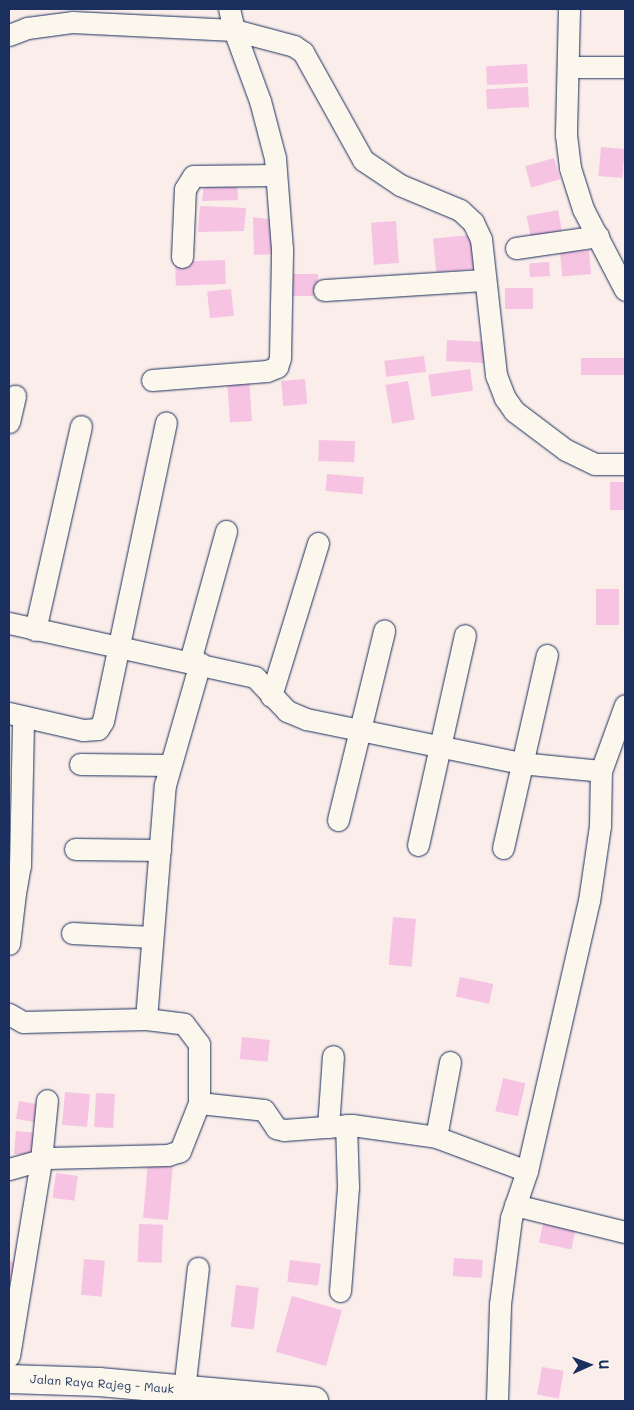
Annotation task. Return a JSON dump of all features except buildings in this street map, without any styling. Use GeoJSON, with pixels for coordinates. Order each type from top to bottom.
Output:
{"type":"FeatureCollection","features":[{"type":"Feature","properties":{"kind":"main road","name":"Jalan Raya Rajeg - Mauk"},"geometry":{"type":"LineString","coordinates":[[9,1379],[184,1390],[231,1397],[314,1401]]}},
{"type":"Feature","properties":{"kind":"street"},"geometry":{"type":"LineString","coordinates":[[152,380],[277,368],[282,249],[276,175],[260,101],[234,30],[229,9]]}},
{"type":"Feature","properties":{"kind":"street"},"geometry":{"type":"LineString","coordinates":[[569,9],[566,135],[570,168],[583,209],[625,290]]}},
{"type":"Feature","properties":{"kind":"street"},"geometry":{"type":"LineString","coordinates":[[9,36],[27,28],[72,22],[234,30],[294,46],[303,52],[363,160],[400,185],[460,210],[473,222],[481,239],[496,375],[514,411],[566,450],[595,464],[625,464]]}},
{"type":"Feature","properties":{"kind":"street"},"geometry":{"type":"LineString","coordinates":[[568,67],[625,67]]}},
{"type":"Feature","properties":{"kind":"street"},"geometry":{"type":"LineString","coordinates":[[182,257],[185,189],[192,176],[276,175]]}},
{"type":"Feature","properties":{"kind":"street"},"geometry":{"type":"LineString","coordinates":[[516,248],[598,236]]}},
{"type":"Feature","properties":{"kind":"street"},"geometry":{"type":"LineString","coordinates":[[324,290],[485,280]]}},
{"type":"Feature","properties":{"kind":"street"},"geometry":{"type":"LineString","coordinates":[[9,422],[15,396]]}},
{"type":"Feature","properties":{"kind":"street"},"geometry":{"type":"LineString","coordinates":[[9,944],[12,890],[20,866],[16,715],[83,730],[98,728],[103,721],[117,646],[166,423]]}},
{"type":"Feature","properties":{"kind":"street"},"geometry":{"type":"LineString","coordinates":[[35,630],[81,426]]}},
{"type":"Feature","properties":{"kind":"street"},"geometry":{"type":"LineString","coordinates":[[146,1019],[168,765],[195,662],[226,530]]}},
{"type":"Feature","properties":{"kind":"street"},"geometry":{"type":"LineString","coordinates":[[271,696],[318,542]]}},
{"type":"Feature","properties":{"kind":"street"},"geometry":{"type":"LineString","coordinates":[[9,623],[35,630],[195,662],[254,677],[287,711],[306,719],[520,763],[601,771]]}},
{"type":"Feature","properties":{"kind":"street"},"geometry":{"type":"LineString","coordinates":[[338,820],[384,631]]}},
{"type":"Feature","properties":{"kind":"street"},"geometry":{"type":"LineString","coordinates":[[418,845],[465,635]]}},
{"type":"Feature","properties":{"kind":"street"},"geometry":{"type":"LineString","coordinates":[[503,848],[520,763],[547,655]]}},
{"type":"Feature","properties":{"kind":"street"},"geometry":{"type":"LineString","coordinates":[[497,1401],[500,1304],[515,1205],[527,1171],[589,901],[600,826],[601,771],[618,742],[625,705]]}},
{"type":"Feature","properties":{"kind":"street"},"geometry":{"type":"LineString","coordinates":[[80,764],[168,765]]}},
{"type":"Feature","properties":{"kind":"street"},"geometry":{"type":"LineString","coordinates":[[75,849],[160,850]]}},
{"type":"Feature","properties":{"kind":"street"},"geometry":{"type":"LineString","coordinates":[[72,933],[152,937]]}},
{"type":"Feature","properties":{"kind":"street"},"geometry":{"type":"LineString","coordinates":[[9,1014],[23,1022],[146,1019],[184,1024],[193,1032],[199,1044],[199,1103],[180,1151],[168,1155],[41,1160],[9,1169]]}},
{"type":"Feature","properties":{"kind":"street"},"geometry":{"type":"LineString","coordinates":[[333,1056],[337,1126],[348,1188],[340,1291]]}},
{"type":"Feature","properties":{"kind":"street"},"geometry":{"type":"LineString","coordinates":[[436,1137],[450,1062]]}},
{"type":"Feature","properties":{"kind":"street"},"geometry":{"type":"LineString","coordinates":[[9,1356],[41,1160],[47,1100]]}},
{"type":"Feature","properties":{"kind":"street"},"geometry":{"type":"LineString","coordinates":[[199,1103],[264,1110],[276,1128],[284,1130],[337,1126],[436,1137],[527,1171]]}},
{"type":"Feature","properties":{"kind":"street"},"geometry":{"type":"LineString","coordinates":[[515,1205],[625,1232]]}},
{"type":"Feature","properties":{"kind":"street"},"geometry":{"type":"LineString","coordinates":[[184,1390],[198,1268]]}}]}
